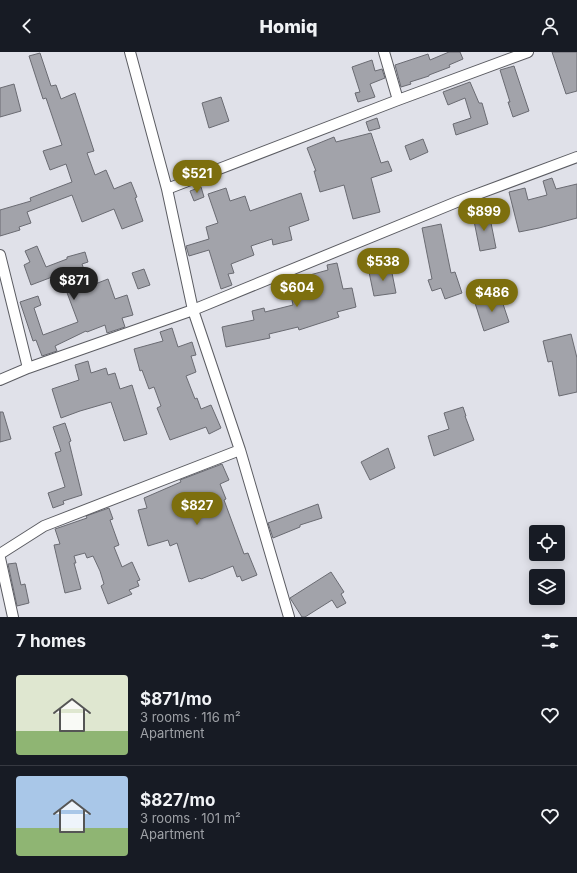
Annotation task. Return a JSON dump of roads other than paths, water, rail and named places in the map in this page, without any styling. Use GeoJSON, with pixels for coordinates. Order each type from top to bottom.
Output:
{"type":"FeatureCollection","features":[{"type":"Feature","properties":{"kind":"street"},"geometry":{"type":"LineString","coordinates":[[130,52],[166,190],[193,310],[240,450],[289,617]]}},
{"type":"Feature","properties":{"kind":"street"},"geometry":{"type":"LineString","coordinates":[[384,52],[398,100]]}},
{"type":"Feature","properties":{"kind":"street"},"geometry":{"type":"LineString","coordinates":[[166,190],[514,55],[528,52]]}},
{"type":"Feature","properties":{"kind":"street"},"geometry":{"type":"LineString","coordinates":[[0,380],[28,368],[193,310],[459,201],[577,156]]}},
{"type":"Feature","properties":{"kind":"street"},"geometry":{"type":"LineString","coordinates":[[0,255],[28,368]]}},
{"type":"Feature","properties":{"kind":"street"},"geometry":{"type":"LineString","coordinates":[[0,554],[44,526],[240,450]]}},
{"type":"Feature","properties":{"kind":"street"},"geometry":{"type":"LineString","coordinates":[[0,558],[12,617]]}}]}
